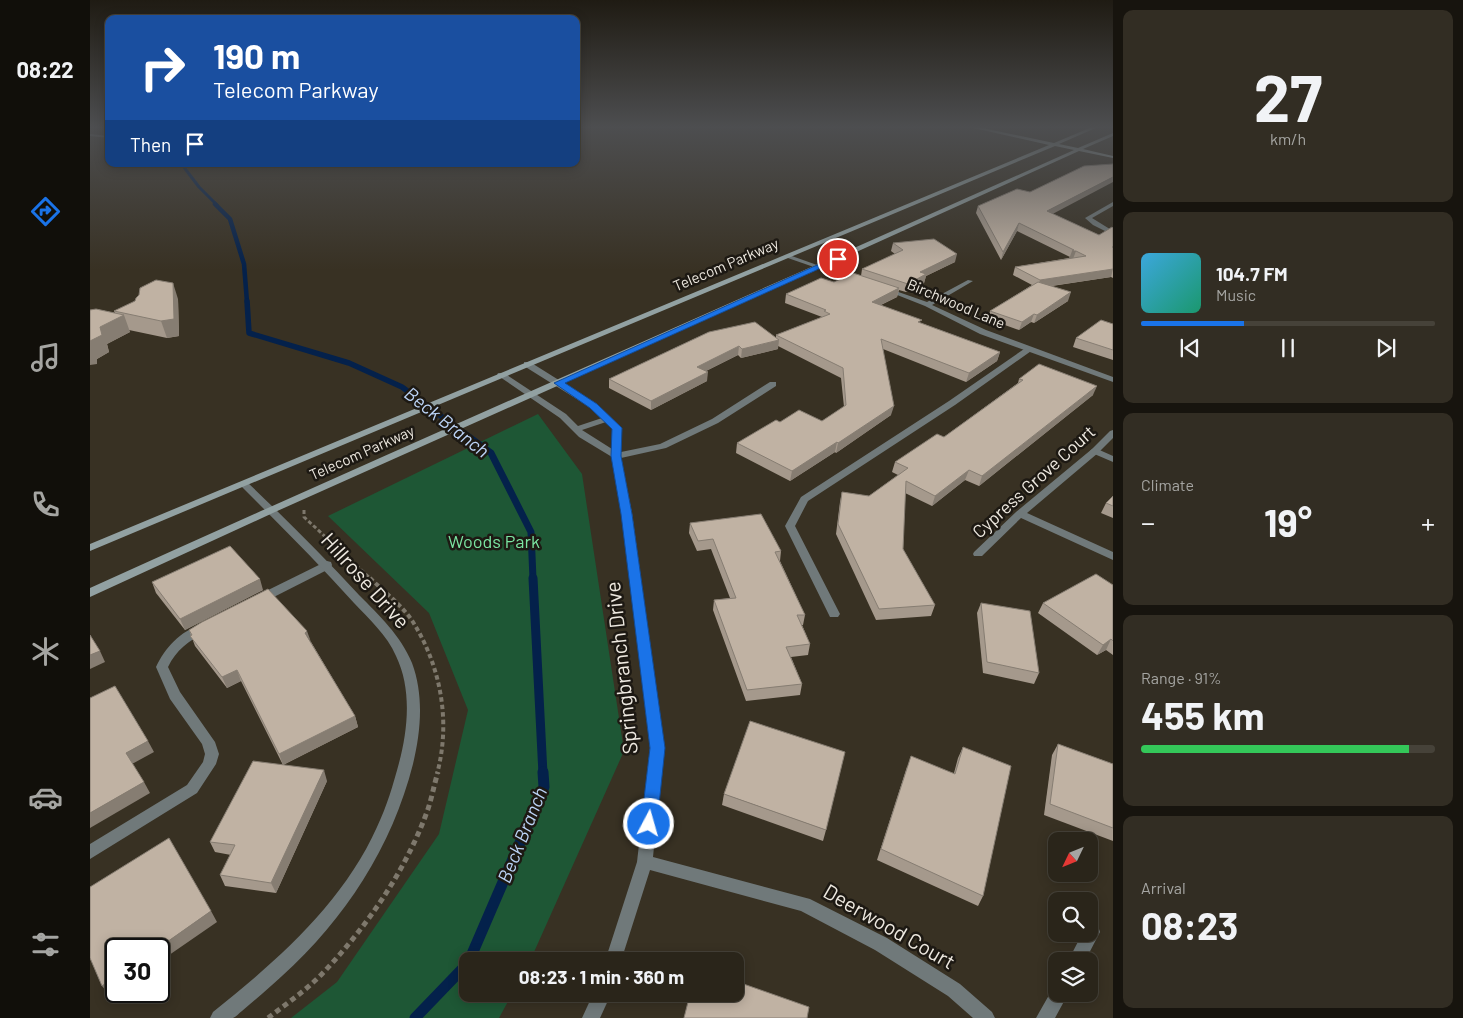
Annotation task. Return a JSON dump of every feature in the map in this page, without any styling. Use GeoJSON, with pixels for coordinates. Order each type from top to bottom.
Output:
{"type":"FeatureCollection","features":[{"type":"Feature","properties":{"kind":"street","name":"Telecom Parkway"},"geometry":{"type":"LineString","coordinates":[[90,548],[981,175]]}},
{"type":"Feature","properties":{"kind":"street","name":"Telecom Parkway"},"geometry":{"type":"LineString","coordinates":[[90,593],[270,510],[1025,175]]}},
{"type":"Feature","properties":{"kind":"street"},"geometry":{"type":"LineString","coordinates":[[1113,204],[1088,218],[1095,224],[1113,233]]}},
{"type":"Feature","properties":{"kind":"street"},"geometry":{"type":"LineString","coordinates":[[787,256],[864,282]]}},
{"type":"Feature","properties":{"kind":"street"},"geometry":{"type":"LineString","coordinates":[[927,305],[970,281]]}},
{"type":"Feature","properties":{"kind":"street","name":"Birchwood Lane"},"geometry":{"type":"LineString","coordinates":[[873,285],[927,305],[956,320],[1113,380]]}},
{"type":"Feature","properties":{"kind":"street"},"geometry":{"type":"LineString","coordinates":[[834,614],[790,526],[804,499],[952,403],[1030,349]]}},
{"type":"Feature","properties":{"kind":"street","name":"Springbranch Drive"},"geometry":{"type":"LineString","coordinates":[[527,364],[594,406],[617,428],[616,456],[627,514],[657,748],[645,862],[616,952]]}},
{"type":"Feature","properties":{"kind":"street"},"geometry":{"type":"LineString","coordinates":[[501,375],[563,416],[582,435],[616,456],[663,446],[714,421],[773,384]]}},
{"type":"Feature","properties":{"kind":"street"},"geometry":{"type":"LineString","coordinates":[[576,429],[607,419]]}},
{"type":"Feature","properties":{"kind":"street","name":"Cypress Grove Court"},"geometry":{"type":"LineString","coordinates":[[978,554],[1020,514],[1095,451],[1113,433]]}},
{"type":"Feature","properties":{"kind":"street"},"geometry":{"type":"LineString","coordinates":[[1095,451],[1113,459]]}},
{"type":"Feature","properties":{"kind":"street","name":"Hillrose Drive"},"geometry":{"type":"LineString","coordinates":[[219,1018],[258,987],[314,935],[350,889],[385,828],[404,779],[412,735],[413,696],[405,661],[382,626],[327,566],[244,484]]}},
{"type":"Feature","properties":{"kind":"street"},"geometry":{"type":"LineString","coordinates":[[1020,514],[1113,556]]}},
{"type":"Feature","properties":{"kind":"street"},"geometry":{"type":"LineString","coordinates":[[249,604],[327,566]]}},
{"type":"Feature","properties":{"kind":"street"},"geometry":{"type":"LineString","coordinates":[[90,852],[192,789],[209,764],[212,754],[208,742],[175,696],[162,667],[167,654],[174,646],[214,622]]}},
{"type":"Feature","properties":{"kind":"street","name":"Deerwood Court"},"geometry":{"type":"LineString","coordinates":[[645,862],[804,904],[881,944],[954,990],[986,1018]]}},
{"type":"Feature","properties":{"kind":"street"},"geometry":{"type":"LineString","coordinates":[[591,1018],[598,1002]]}},
{"type":"Feature","properties":{"kind":"street"},"geometry":{"type":"LineString","coordinates":[[1045,1018],[1054,1002]]}},
{"type":"Feature","properties":{"kind":"path"},"geometry":{"type":"LineString","coordinates":[[268,1018],[320,976],[358,931],[393,881],[414,840],[434,791],[444,750],[445,710],[439,679],[427,645],[413,621],[304,517],[303,511],[309,506]]}},
{"type":"Feature","properties":{"kind":"green space","name":"Woods Park"},"geometry":{"type":"Polygon","coordinates":[[[538,414],[582,474],[624,751],[534,952],[459,952],[459,1002],[508,1002],[499,1018],[291,1018],[337,982],[439,834],[468,710],[429,613],[328,516],[538,414]]]}},
{"type":"Feature","properties":{"kind":"building"},"geometry":{"type":"Polygon","coordinates":[[[1066,175],[1113,175],[1113,177],[1047,211],[1099,235],[1113,228],[1113,269],[1040,280],[1015,267],[1086,256],[1072,251],[1074,250],[1019,223],[1003,252],[978,206],[1017,189],[1030,192],[1066,175]]]}},
{"type":"Feature","properties":{"kind":"building"},"geometry":{"type":"Polygon","coordinates":[[[934,239],[957,254],[920,272],[926,274],[908,284],[862,269],[903,250],[893,243],[934,239]]]}},
{"type":"Feature","properties":{"kind":"building"},"geometry":{"type":"Polygon","coordinates":[[[853,273],[899,288],[872,302],[922,320],[918,322],[1000,352],[969,373],[881,339],[894,406],[792,471],[737,443],[776,420],[780,422],[799,410],[822,421],[846,405],[843,368],[776,335],[830,314],[824,311],[826,310],[786,294],[821,278],[834,282],[853,273]]]}},
{"type":"Feature","properties":{"kind":"building"},"geometry":{"type":"Polygon","coordinates":[[[156,280],[173,283],[174,319],[161,321],[114,311],[135,301],[139,295],[140,288],[156,280]]]}},
{"type":"Feature","properties":{"kind":"building"},"geometry":{"type":"Polygon","coordinates":[[[1038,282],[1071,292],[1037,315],[1034,314],[1022,322],[990,311],[1038,282]]]}},
{"type":"Feature","properties":{"kind":"building"},"geometry":{"type":"Polygon","coordinates":[[[96,309],[124,315],[100,327],[102,335],[90,341],[90,310],[96,309]]]}},
{"type":"Feature","properties":{"kind":"building"},"geometry":{"type":"Polygon","coordinates":[[[1101,320],[1113,324],[1113,350],[1076,338],[1101,320]]]}},
{"type":"Feature","properties":{"kind":"building"},"geometry":{"type":"Polygon","coordinates":[[[755,322],[779,340],[742,349],[739,346],[697,367],[708,372],[651,401],[609,379],[709,332],[755,322]]]}},
{"type":"Feature","properties":{"kind":"building"},"geometry":{"type":"Polygon","coordinates":[[[1039,364],[1097,386],[982,476],[969,470],[935,496],[906,481],[903,549],[935,605],[879,609],[838,524],[842,492],[869,496],[908,468],[895,462],[937,434],[944,437],[1023,380],[1019,379],[1039,364]]]}},
{"type":"Feature","properties":{"kind":"building"},"geometry":{"type":"Polygon","coordinates":[[[1113,496],[1113,506],[1106,503],[1113,496]]]}},
{"type":"Feature","properties":{"kind":"building"},"geometry":{"type":"Polygon","coordinates":[[[761,514],[781,551],[775,552],[805,615],[797,615],[810,644],[786,647],[802,684],[747,690],[714,600],[736,598],[713,539],[698,541],[690,523],[761,514]]]}},
{"type":"Feature","properties":{"kind":"building"},"geometry":{"type":"Polygon","coordinates":[[[230,546],[260,579],[180,619],[152,582],[230,546]]]}},
{"type":"Feature","properties":{"kind":"building"},"geometry":{"type":"Polygon","coordinates":[[[1096,574],[1113,585],[1113,641],[1111,639],[1103,645],[1043,603],[1096,574]]]}},
{"type":"Feature","properties":{"kind":"building"},"geometry":{"type":"Polygon","coordinates":[[[268,589],[307,631],[305,633],[355,716],[279,754],[237,670],[222,677],[190,636],[192,635],[189,630],[268,589]]]}},
{"type":"Feature","properties":{"kind":"building"},"geometry":{"type":"Polygon","coordinates":[[[981,603],[1030,611],[1039,673],[987,662],[981,603]]]}},
{"type":"Feature","properties":{"kind":"building"},"geometry":{"type":"Polygon","coordinates":[[[90,635],[100,651],[90,655],[90,635]]]}},
{"type":"Feature","properties":{"kind":"building"},"geometry":{"type":"Polygon","coordinates":[[[115,686],[148,741],[126,753],[144,782],[90,813],[90,698],[115,686]]]}},
{"type":"Feature","properties":{"kind":"building"},"geometry":{"type":"Polygon","coordinates":[[[750,721],[845,752],[826,830],[724,794],[750,721]]]}},
{"type":"Feature","properties":{"kind":"building"},"geometry":{"type":"Polygon","coordinates":[[[1058,744],[1113,764],[1113,828],[1050,804],[1058,744]]]}},
{"type":"Feature","properties":{"kind":"building"},"geometry":{"type":"Polygon","coordinates":[[[963,747],[1011,766],[983,896],[881,849],[911,756],[955,774],[963,747]]]}},
{"type":"Feature","properties":{"kind":"building"},"geometry":{"type":"Polygon","coordinates":[[[253,761],[324,770],[271,883],[220,875],[235,845],[210,842],[253,761]]]}},
{"type":"Feature","properties":{"kind":"building"},"geometry":{"type":"Polygon","coordinates":[[[169,838],[211,911],[170,940],[170,938],[105,938],[105,984],[102,986],[90,958],[90,887],[169,838]]]}},
{"type":"Feature","properties":{"kind":"building"},"geometry":{"type":"Polygon","coordinates":[[[744,984],[809,1007],[807,1018],[684,1018],[688,1002],[744,1002],[744,984]]]}},
{"type":"Feature","properties":{"kind":"waterway","name":"Beck Branch"},"geometry":{"type":"LineString","coordinates":[[189,175],[217,205]]}},
{"type":"Feature","properties":{"kind":"waterway","name":"Beck Branch"},"geometry":{"type":"LineString","coordinates":[[215,204],[230,219],[244,264],[247,302]]}},
{"type":"Feature","properties":{"kind":"waterway","name":"Beck Branch"},"geometry":{"type":"LineString","coordinates":[[247,301],[249,333],[349,363],[402,387],[453,425]]}},
{"type":"Feature","properties":{"kind":"waterway","name":"Beck Branch"},"geometry":{"type":"LineString","coordinates":[[451,424],[491,453],[531,532],[533,579]]}},
{"type":"Feature","properties":{"kind":"waterway","name":"Beck Branch"},"geometry":{"type":"LineString","coordinates":[[533,578],[543,774]]}},
{"type":"Feature","properties":{"kind":"waterway","name":"Beck Branch"},"geometry":{"type":"LineString","coordinates":[[473,952],[544,787],[543,772]]}},
{"type":"Feature","properties":{"kind":"waterway","name":"Beck Branch"},"geometry":{"type":"LineString","coordinates":[[415,1018],[459,972]]}},
{"type":"Feature","properties":{"kind":"route"},"geometry":{"type":"LineString","coordinates":[[649,824],[657,748],[627,514],[616,456],[617,428],[594,406],[558,383],[838,259]]}}]}
